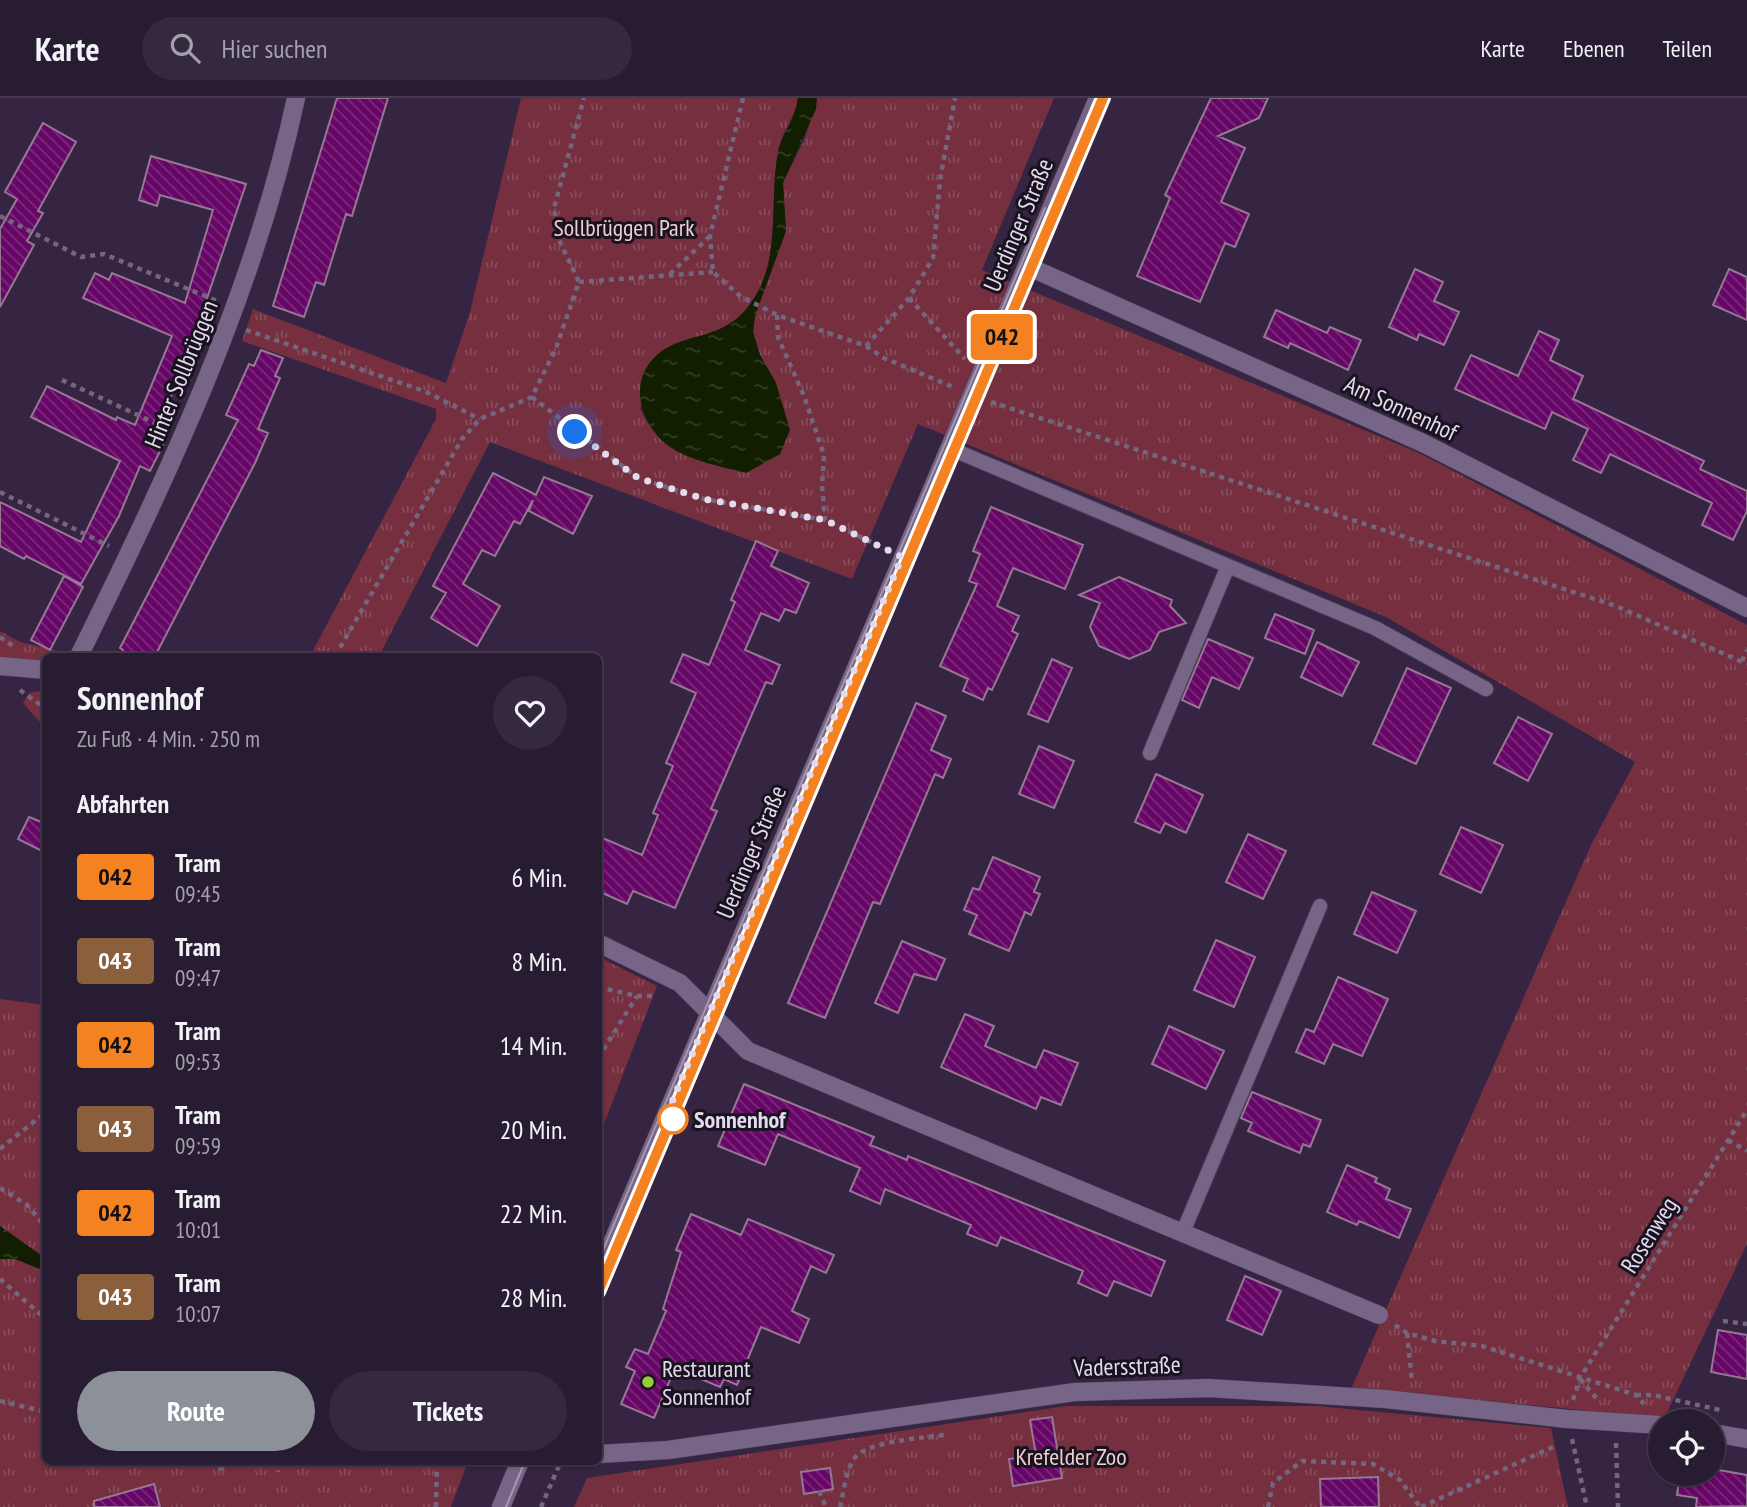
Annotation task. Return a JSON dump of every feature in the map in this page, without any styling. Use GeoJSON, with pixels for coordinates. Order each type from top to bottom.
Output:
{"type":"FeatureCollection","features":[{"type":"Feature","properties":{"kind":"street","name":"Hinter Sollbrüggen"},"geometry":{"type":"LineString","coordinates":[[80,653],[183,436],[233,316],[296,98]]}},
{"type":"Feature","properties":{"kind":"street","name":"Uerdinger Straße"},"geometry":{"type":"LineString","coordinates":[[602,1267],[1098,98]]}},
{"type":"Feature","properties":{"kind":"street","name":"Am Sonnenhof"},"geometry":{"type":"LineString","coordinates":[[1027,266],[1423,443],[1746,605]]}},
{"type":"Feature","properties":{"kind":"street"},"geometry":{"type":"LineString","coordinates":[[0,666],[42,670]]}},
{"type":"Feature","properties":{"kind":"street"},"geometry":{"type":"LineString","coordinates":[[602,945],[680,983],[748,1051],[1379,1315]]}},
{"type":"Feature","properties":{"kind":"street","name":"Vadersstraße"},"geometry":{"type":"LineString","coordinates":[[602,1454],[668,1450],[1075,1392],[1209,1388],[1413,1401],[1567,1419],[1648,1424]]}},
{"type":"Feature","properties":{"kind":"street"},"geometry":{"type":"LineString","coordinates":[[1725,1435],[1747,1439]]}},
{"type":"Feature","properties":{"kind":"street"},"geometry":{"type":"LineString","coordinates":[[501,1507],[518,1465]]}},
{"type":"Feature","properties":{"kind":"lane"},"geometry":{"type":"LineString","coordinates":[[949,448],[1375,628],[1486,689]]}},
{"type":"Feature","properties":{"kind":"lane"},"geometry":{"type":"LineString","coordinates":[[1150,753],[1228,566]]}},
{"type":"Feature","properties":{"kind":"lane"},"geometry":{"type":"LineString","coordinates":[[1183,1232],[1320,906]]}},
{"type":"Feature","properties":{"kind":"path"},"geometry":{"type":"LineString","coordinates":[[337,653],[462,439],[481,419],[532,397],[556,348],[579,282],[559,240],[554,208],[584,98]]}},
{"type":"Feature","properties":{"kind":"path"},"geometry":{"type":"LineString","coordinates":[[743,98],[710,236],[713,272],[740,296],[777,315],[866,346],[884,358],[972,395],[1361,525],[1615,606],[1745,662],[1747,650]]}},
{"type":"Feature","properties":{"kind":"path"},"geometry":{"type":"LineString","coordinates":[[866,346],[909,298],[933,258],[940,180],[955,98]]}},
{"type":"Feature","properties":{"kind":"path"},"geometry":{"type":"LineString","coordinates":[[0,216],[81,257],[104,254],[233,316],[424,391],[481,419]]}},
{"type":"Feature","properties":{"kind":"path"},"geometry":{"type":"LineString","coordinates":[[670,275],[710,236]]}},
{"type":"Feature","properties":{"kind":"path"},"geometry":{"type":"LineString","coordinates":[[579,282],[713,272]]}},
{"type":"Feature","properties":{"kind":"path"},"geometry":{"type":"LineString","coordinates":[[909,298],[980,376]]}},
{"type":"Feature","properties":{"kind":"path"},"geometry":{"type":"LineString","coordinates":[[777,315],[778,337],[804,396],[824,456],[822,486],[825,520]]}},
{"type":"Feature","properties":{"kind":"path"},"geometry":{"type":"LineString","coordinates":[[62,380],[183,436]]}},
{"type":"Feature","properties":{"kind":"path"},"geometry":{"type":"LineString","coordinates":[[532,397],[638,478],[704,499],[825,520],[902,557]]}},
{"type":"Feature","properties":{"kind":"path"},"geometry":{"type":"LineString","coordinates":[[0,492],[128,556]]}},
{"type":"Feature","properties":{"kind":"path"},"geometry":{"type":"LineString","coordinates":[[602,988],[637,996],[667,997]]}},
{"type":"Feature","properties":{"kind":"path"},"geometry":{"type":"LineString","coordinates":[[602,1052],[637,996]]}},
{"type":"Feature","properties":{"kind":"path","name":"Rosenweg"},"geometry":{"type":"LineString","coordinates":[[1580,1378],[1747,1110]]}},
{"type":"Feature","properties":{"kind":"path"},"geometry":{"type":"LineString","coordinates":[[0,1149],[42,1115]]}},
{"type":"Feature","properties":{"kind":"path"},"geometry":{"type":"LineString","coordinates":[[1728,1140],[1747,1151]]}},
{"type":"Feature","properties":{"kind":"path"},"geometry":{"type":"LineString","coordinates":[[0,1188],[27,1205],[42,1222]]}},
{"type":"Feature","properties":{"kind":"path"},"geometry":{"type":"LineString","coordinates":[[0,1279],[42,1314]]}},
{"type":"Feature","properties":{"kind":"path"},"geometry":{"type":"LineString","coordinates":[[1723,1321],[1747,1324]]}},
{"type":"Feature","properties":{"kind":"path"},"geometry":{"type":"LineString","coordinates":[[1413,1401],[1407,1333],[1435,1341],[1482,1346],[1636,1395],[1653,1395],[1734,1413]]}},
{"type":"Feature","properties":{"kind":"path"},"geometry":{"type":"LineString","coordinates":[[1636,1395],[1649,1409]]}},
{"type":"Feature","properties":{"kind":"path"},"geometry":{"type":"LineString","coordinates":[[0,1401],[42,1411]]}},
{"type":"Feature","properties":{"kind":"path"},"geometry":{"type":"LineString","coordinates":[[1567,1419],[1587,1507]]}},
{"type":"Feature","properties":{"kind":"path"},"geometry":{"type":"LineString","coordinates":[[1616,1422],[1618,1507]]}},
{"type":"Feature","properties":{"kind":"path"},"geometry":{"type":"LineString","coordinates":[[840,1507],[846,1475],[855,1456],[869,1447],[944,1435]]}},
{"type":"Feature","properties":{"kind":"path"},"geometry":{"type":"LineString","coordinates":[[1268,1507],[1273,1483],[1302,1461],[1373,1464],[1400,1480],[1421,1507],[1555,1446]]}},
{"type":"Feature","properties":{"kind":"path"},"geometry":{"type":"LineString","coordinates":[[217,1465],[225,1471]]}},
{"type":"Feature","properties":{"kind":"path"},"geometry":{"type":"LineString","coordinates":[[276,1465],[278,1472]]}},
{"type":"Feature","properties":{"kind":"path"},"geometry":{"type":"LineString","coordinates":[[436,1507],[437,1465]]}},
{"type":"Feature","properties":{"kind":"path"},"geometry":{"type":"LineString","coordinates":[[541,1507],[559,1465]]}},
{"type":"Feature","properties":{"kind":"path"},"geometry":{"type":"LineString","coordinates":[[819,1491],[826,1507]]}},
{"type":"Feature","properties":{"kind":"green space","name":"Sollbrüggen Park"},"geometry":{"type":"Polygon","coordinates":[[[521,98],[798,98],[779,147],[771,246],[767,271],[759,294],[745,313],[725,329],[674,346],[640,408],[647,422],[670,447],[776,383],[760,355],[753,332],[755,316],[786,231],[783,183],[805,138],[817,98],[1054,98],[982,270],[1419,453],[1747,625],[1747,1244],[1669,1409],[1648,1409],[1648,1419],[1562,1408],[1351,1389],[1591,845],[1635,762],[1386,617],[918,424],[852,579],[490,442],[381,653],[312,653],[436,419],[436,409],[242,341],[253,309],[446,383],[470,312],[521,98]]]}},
{"type":"Feature","properties":{"kind":"green space"},"geometry":{"type":"Polygon","coordinates":[[[0,631],[20,642],[54,650],[56,653],[42,653],[42,663],[0,662],[0,631]]]}},
{"type":"Feature","properties":{"kind":"green space"},"geometry":{"type":"Polygon","coordinates":[[[42,691],[42,725],[23,703],[29,693],[42,691]]]}},
{"type":"Feature","properties":{"kind":"green space"},"geometry":{"type":"Polygon","coordinates":[[[602,958],[657,986],[602,1129],[602,958]]]}},
{"type":"Feature","properties":{"kind":"green space"},"geometry":{"type":"Polygon","coordinates":[[[0,999],[42,1005],[42,1256],[0,1226],[0,999]]]}},
{"type":"Feature","properties":{"kind":"green space"},"geometry":{"type":"Polygon","coordinates":[[[0,1259],[15,1259],[42,1270],[42,1465],[467,1465],[451,1507],[0,1507],[0,1259]]]}},
{"type":"Feature","properties":{"kind":"green space","name":"Krefelder Zoo"},"geometry":{"type":"Polygon","coordinates":[[[1066,1406],[1317,1406],[1551,1428],[1568,1507],[574,1507],[587,1478],[1066,1406]]]}},
{"type":"Feature","properties":{"kind":"water"},"geometry":{"type":"Polygon","coordinates":[[[798,98],[817,98],[816,109],[783,183],[786,231],[755,316],[753,332],[760,355],[776,383],[790,430],[780,454],[746,473],[688,456],[660,439],[642,407],[641,382],[652,360],[664,350],[732,322],[757,293],[764,277],[772,242],[778,152],[798,98]]]}},
{"type":"Feature","properties":{"kind":"water"},"geometry":{"type":"Polygon","coordinates":[[[0,1226],[42,1256],[42,1270],[15,1259],[0,1259],[0,1226]]]}},
{"type":"Feature","properties":{"kind":"building"},"geometry":{"type":"Polygon","coordinates":[[[337,98],[388,98],[352,216],[346,214],[324,285],[316,282],[304,317],[273,306],[337,98]]]}},
{"type":"Feature","properties":{"kind":"building"},"geometry":{"type":"Polygon","coordinates":[[[1211,98],[1268,98],[1259,118],[1218,136],[1245,148],[1221,202],[1249,214],[1235,247],[1225,243],[1200,302],[1137,276],[1170,198],[1165,195],[1211,98]]]}},
{"type":"Feature","properties":{"kind":"building"},"geometry":{"type":"Polygon","coordinates":[[[43,123],[76,142],[38,211],[43,213],[27,241],[34,245],[0,307],[0,229],[17,199],[5,192],[43,123]]]}},
{"type":"Feature","properties":{"kind":"building"},"geometry":{"type":"Polygon","coordinates":[[[151,156],[246,184],[203,310],[213,315],[200,346],[193,344],[155,435],[165,441],[150,471],[140,466],[119,516],[81,584],[0,546],[0,502],[81,542],[120,461],[31,417],[47,386],[116,420],[117,417],[135,425],[172,336],[83,298],[95,273],[109,280],[112,273],[185,303],[213,210],[160,195],[157,206],[139,200],[151,156]]]}},
{"type":"Feature","properties":{"kind":"building"},"geometry":{"type":"Polygon","coordinates":[[[1415,269],[1443,282],[1434,301],[1459,312],[1444,345],[1419,334],[1417,340],[1389,327],[1415,269]]]}},
{"type":"Feature","properties":{"kind":"building"},"geometry":{"type":"Polygon","coordinates":[[[1729,269],[1747,277],[1747,320],[1713,305],[1729,269]]]}},
{"type":"Feature","properties":{"kind":"building"},"geometry":{"type":"Polygon","coordinates":[[[1276,310],[1327,333],[1330,327],[1361,340],[1348,370],[1290,343],[1288,348],[1264,337],[1276,310]]]}},
{"type":"Feature","properties":{"kind":"building"},"geometry":{"type":"Polygon","coordinates":[[[1539,331],[1559,340],[1550,360],[1583,376],[1573,399],[1704,461],[1700,469],[1747,491],[1747,511],[1733,540],[1702,525],[1712,503],[1610,454],[1601,473],[1573,460],[1588,429],[1552,412],[1545,429],[1455,389],[1471,355],[1518,376],[1539,331]]]}},
{"type":"Feature","properties":{"kind":"building"},"geometry":{"type":"Polygon","coordinates":[[[261,350],[283,358],[275,376],[280,378],[258,429],[268,433],[255,463],[157,653],[122,653],[123,650],[120,648],[238,420],[226,415],[249,364],[254,366],[261,350]]]}},
{"type":"Feature","properties":{"kind":"building"},"geometry":{"type":"Polygon","coordinates":[[[493,473],[536,495],[544,477],[592,496],[573,534],[529,511],[533,500],[520,524],[514,521],[495,556],[482,550],[463,584],[500,606],[477,646],[431,618],[446,593],[433,586],[493,473]]]}},
{"type":"Feature","properties":{"kind":"building"},"geometry":{"type":"Polygon","coordinates":[[[991,507],[1083,545],[1065,589],[1013,568],[997,606],[1019,616],[1012,631],[1018,634],[992,690],[988,688],[983,700],[963,691],[968,679],[940,666],[977,584],[969,581],[980,554],[973,551],[991,507]]]}},
{"type":"Feature","properties":{"kind":"building"},"geometry":{"type":"Polygon","coordinates":[[[756,541],[778,551],[771,566],[809,583],[796,613],[785,609],[779,621],[761,613],[745,650],[780,665],[772,684],[766,682],[711,809],[717,811],[675,908],[633,891],[627,904],[602,893],[602,838],[642,855],[658,815],[653,813],[673,766],[666,763],[696,693],[671,682],[683,654],[709,665],[735,602],[731,600],[756,541]]]}},
{"type":"Feature","properties":{"kind":"building"},"geometry":{"type":"Polygon","coordinates":[[[64,576],[83,587],[50,650],[31,640],[64,576]]]}},
{"type":"Feature","properties":{"kind":"building"},"geometry":{"type":"Polygon","coordinates":[[[1119,577],[1172,600],[1170,606],[1186,623],[1159,632],[1150,650],[1129,659],[1099,646],[1090,627],[1100,603],[1079,595],[1119,577]]]}},
{"type":"Feature","properties":{"kind":"building"},"geometry":{"type":"Polygon","coordinates":[[[1275,614],[1314,630],[1305,654],[1265,638],[1275,614]]]}},
{"type":"Feature","properties":{"kind":"building"},"geometry":{"type":"Polygon","coordinates":[[[1208,639],[1253,658],[1239,689],[1212,677],[1199,708],[1182,700],[1208,639]]]}},
{"type":"Feature","properties":{"kind":"building"},"geometry":{"type":"Polygon","coordinates":[[[1317,642],[1359,662],[1342,696],[1301,677],[1317,642]]]}},
{"type":"Feature","properties":{"kind":"building"},"geometry":{"type":"Polygon","coordinates":[[[1052,659],[1072,668],[1048,722],[1028,714],[1052,659]]]}},
{"type":"Feature","properties":{"kind":"building"},"geometry":{"type":"Polygon","coordinates":[[[1407,668],[1451,688],[1416,764],[1373,744],[1407,668]]]}},
{"type":"Feature","properties":{"kind":"building"},"geometry":{"type":"Polygon","coordinates":[[[916,703],[946,716],[931,750],[951,759],[943,778],[935,774],[880,904],[873,902],[825,1018],[788,1003],[916,703]]]}},
{"type":"Feature","properties":{"kind":"building"},"geometry":{"type":"Polygon","coordinates":[[[1518,717],[1552,734],[1528,781],[1494,763],[1518,717]]]}},
{"type":"Feature","properties":{"kind":"building"},"geometry":{"type":"Polygon","coordinates":[[[1039,746],[1074,761],[1054,808],[1019,794],[1039,746]]]}},
{"type":"Feature","properties":{"kind":"building"},"geometry":{"type":"Polygon","coordinates":[[[1156,774],[1203,795],[1186,833],[1165,823],[1160,833],[1135,822],[1156,774]]]}},
{"type":"Feature","properties":{"kind":"building"},"geometry":{"type":"Polygon","coordinates":[[[29,817],[42,822],[42,851],[18,839],[29,817]]]}},
{"type":"Feature","properties":{"kind":"building"},"geometry":{"type":"Polygon","coordinates":[[[1461,827],[1503,845],[1481,893],[1440,874],[1461,827]]]}},
{"type":"Feature","properties":{"kind":"building"},"geometry":{"type":"Polygon","coordinates":[[[1248,834],[1286,851],[1263,899],[1226,882],[1248,834]]]}},
{"type":"Feature","properties":{"kind":"building"},"geometry":{"type":"Polygon","coordinates":[[[993,857],[1040,877],[1034,892],[1040,894],[1031,915],[1025,912],[1009,951],[969,934],[977,915],[964,910],[973,888],[979,890],[993,857]]]}},
{"type":"Feature","properties":{"kind":"building"},"geometry":{"type":"Polygon","coordinates":[[[1372,892],[1416,911],[1397,953],[1354,934],[1372,892]]]}},
{"type":"Feature","properties":{"kind":"building"},"geometry":{"type":"Polygon","coordinates":[[[1216,940],[1255,957],[1234,1007],[1194,990],[1216,940]]]}},
{"type":"Feature","properties":{"kind":"building"},"geometry":{"type":"Polygon","coordinates":[[[902,941],[945,959],[936,980],[914,974],[898,1013],[875,1003],[902,941]]]}},
{"type":"Feature","properties":{"kind":"building"},"geometry":{"type":"Polygon","coordinates":[[[1338,977],[1388,999],[1362,1056],[1333,1044],[1324,1064],[1296,1052],[1306,1029],[1314,1032],[1338,977]]]}},
{"type":"Feature","properties":{"kind":"building"},"geometry":{"type":"Polygon","coordinates":[[[965,1014],[994,1026],[985,1046],[1036,1068],[1044,1050],[1078,1063],[1061,1105],[1041,1097],[1036,1109],[941,1067],[965,1014]]]}},
{"type":"Feature","properties":{"kind":"building"},"geometry":{"type":"Polygon","coordinates":[[[1169,1026],[1224,1051],[1206,1089],[1152,1064],[1169,1026]]]}},
{"type":"Feature","properties":{"kind":"building"},"geometry":{"type":"Polygon","coordinates":[[[744,1084],[874,1137],[870,1145],[907,1160],[908,1156],[1165,1261],[1151,1296],[1114,1281],[1107,1296],[1078,1283],[1083,1271],[1001,1237],[997,1246],[967,1234],[971,1225],[885,1189],[880,1204],[850,1191],[860,1168],[778,1134],[765,1165],[718,1146],[744,1084]]]}},
{"type":"Feature","properties":{"kind":"building"},"geometry":{"type":"Polygon","coordinates":[[[1252,1092],[1321,1120],[1310,1147],[1303,1144],[1300,1153],[1248,1131],[1252,1123],[1241,1118],[1252,1092]]]}},
{"type":"Feature","properties":{"kind":"building"},"geometry":{"type":"Polygon","coordinates":[[[1347,1165],[1377,1178],[1375,1182],[1390,1189],[1386,1199],[1411,1209],[1399,1238],[1359,1221],[1357,1225],[1327,1212],[1347,1165]]]}},
{"type":"Feature","properties":{"kind":"building"},"geometry":{"type":"Polygon","coordinates":[[[691,1214],[741,1235],[748,1219],[834,1255],[826,1273],[811,1266],[792,1311],[809,1319],[799,1343],[761,1327],[737,1385],[724,1379],[720,1387],[675,1368],[654,1418],[621,1404],[635,1371],[626,1367],[635,1349],[648,1354],[666,1311],[663,1309],[681,1252],[676,1250],[691,1214]]]}},
{"type":"Feature","properties":{"kind":"building"},"geometry":{"type":"Polygon","coordinates":[[[1245,1276],[1281,1291],[1262,1335],[1227,1320],[1245,1276]]]}},
{"type":"Feature","properties":{"kind":"building"},"geometry":{"type":"Polygon","coordinates":[[[1718,1330],[1747,1335],[1747,1379],[1711,1372],[1718,1330]]]}},
{"type":"Feature","properties":{"kind":"building"},"geometry":{"type":"Polygon","coordinates":[[[1052,1417],[1062,1478],[1013,1486],[1009,1459],[1036,1455],[1030,1420],[1052,1417]]]}},
{"type":"Feature","properties":{"kind":"building"},"geometry":{"type":"Polygon","coordinates":[[[830,1468],[833,1489],[804,1494],[801,1472],[830,1468]]]}},
{"type":"Feature","properties":{"kind":"building"},"geometry":{"type":"Polygon","coordinates":[[[1725,1471],[1747,1475],[1747,1506],[1696,1507],[1697,1498],[1677,1495],[1678,1486],[1725,1486],[1725,1471]]]}},
{"type":"Feature","properties":{"kind":"building"},"geometry":{"type":"Polygon","coordinates":[[[1378,1477],[1379,1507],[1321,1507],[1320,1479],[1378,1477]]]}},
{"type":"Feature","properties":{"kind":"building"},"geometry":{"type":"Polygon","coordinates":[[[154,1484],[160,1507],[94,1507],[94,1501],[154,1484]]]}},
{"type":"Feature","properties":{"kind":"tram line"},"geometry":{"type":"LineString","coordinates":[[602,1283],[1103,98]]}},
{"type":"Feature","properties":{"kind":"tram line","name":"042"},"geometry":{"type":"LineString","coordinates":[[602,1283],[1103,98]]}},
{"type":"Feature","properties":{"kind":"tram line"},"geometry":{"type":"LineString","coordinates":[[602,1253],[1045,208]]}},
{"type":"Feature","properties":{"kind":"tram line"},"geometry":{"type":"LineString","coordinates":[[506,1507],[523,1465]]}},
{"type":"Feature","properties":{"kind":"place","name":"Sonnenhof"},"geometry":{"type":"Point","coordinates":[673,1119]}},
{"type":"Feature","properties":{"kind":"place","name":"Restaurant Sonnenhof"},"geometry":{"type":"Point","coordinates":[648,1382]}},
{"type":"Feature","properties":{"kind":"route"},"geometry":{"type":"LineString","coordinates":[[575,432],[638,478],[704,499],[825,520],[902,557],[669,1109],[673,1119]]}}]}
